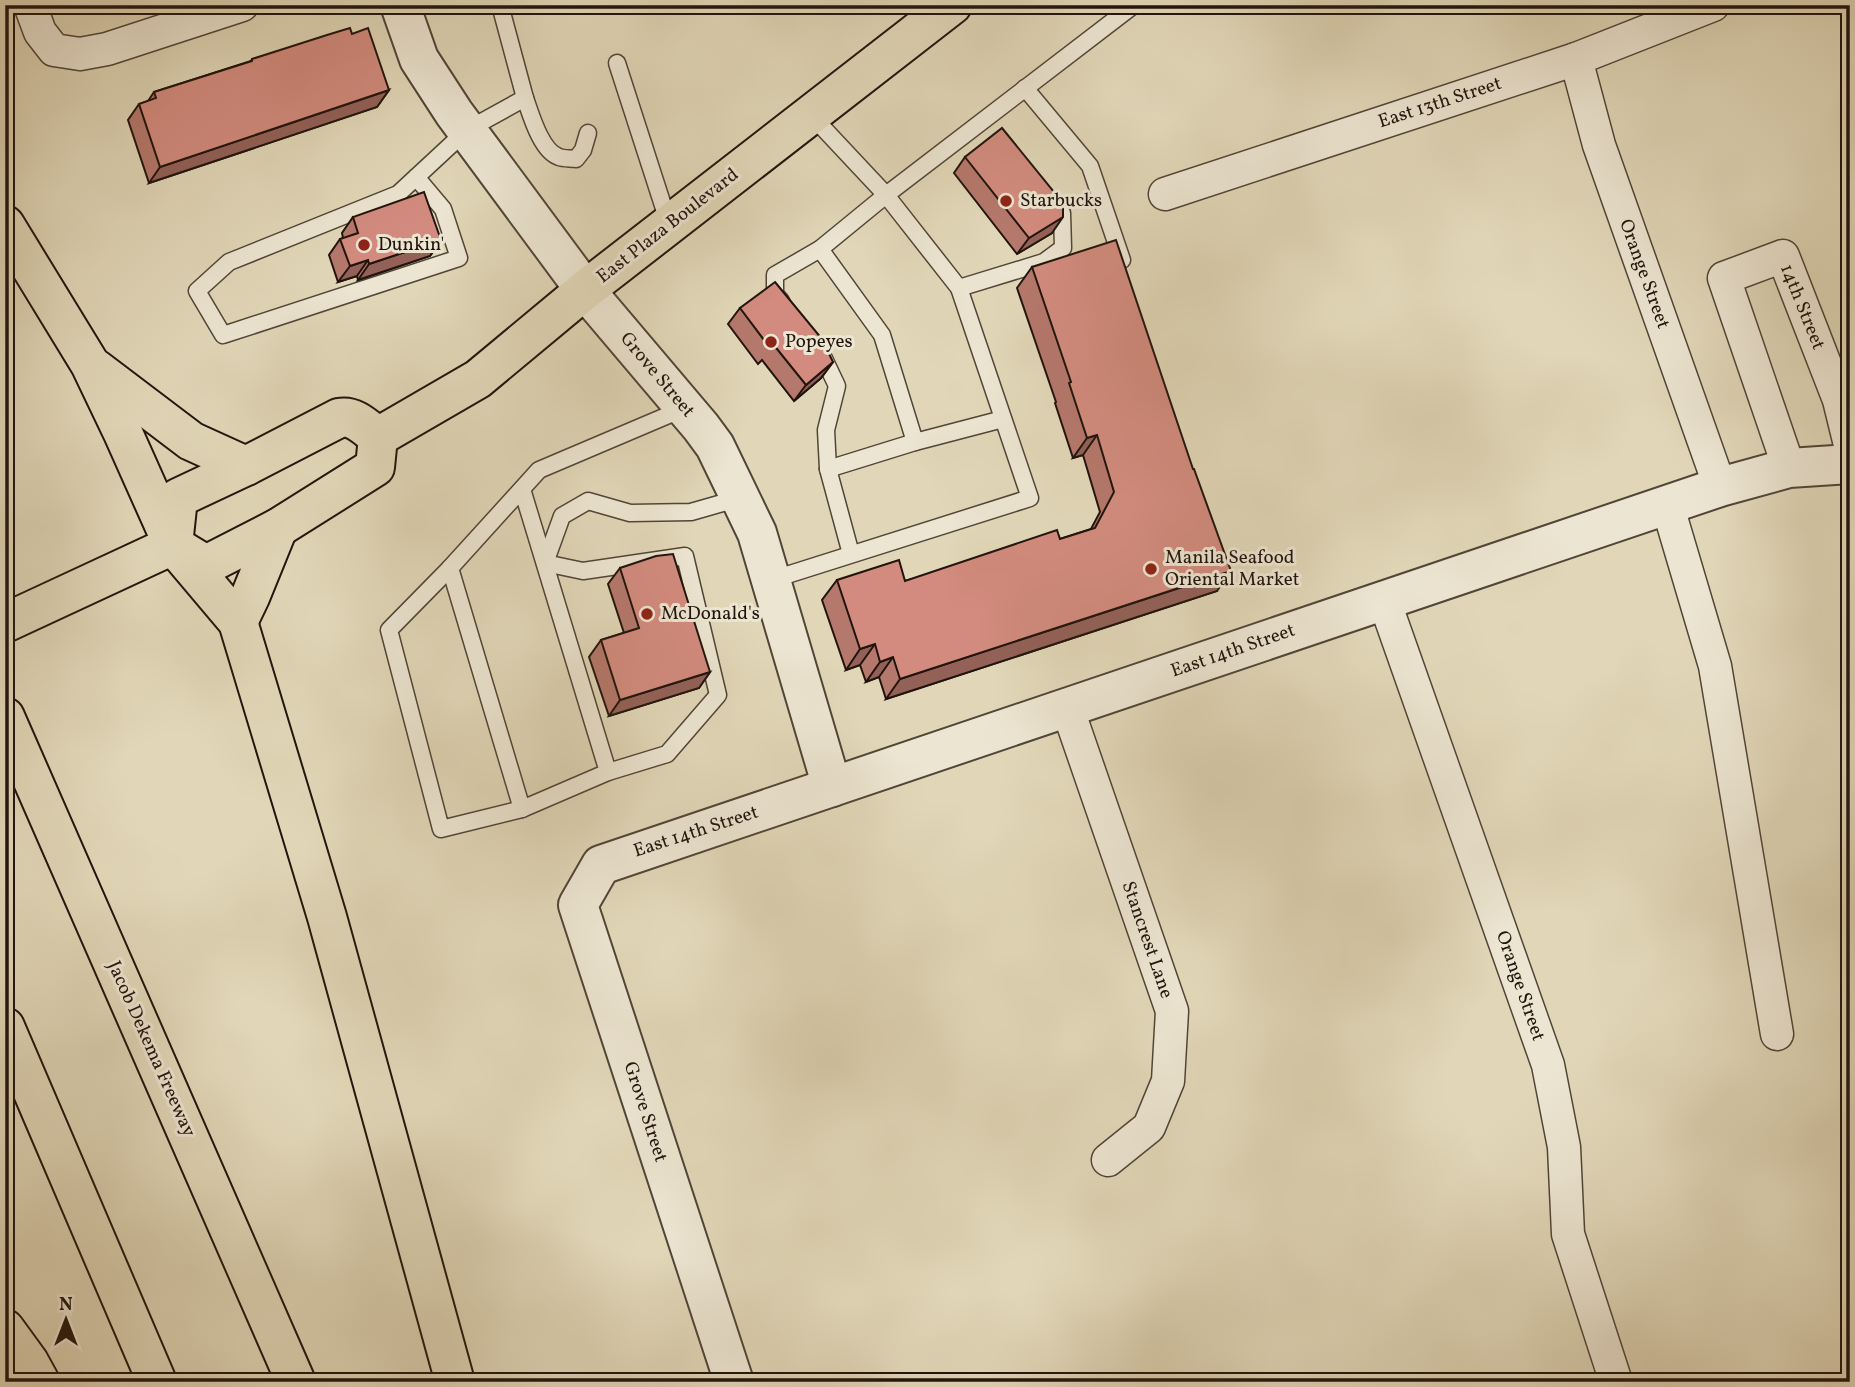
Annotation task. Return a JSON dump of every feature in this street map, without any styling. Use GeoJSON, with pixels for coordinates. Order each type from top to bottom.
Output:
{"type":"FeatureCollection","features":[{"type":"Feature","properties":{"kind":"main road","name":"East Plaza Boulevard"},"geometry":{"type":"LineString","coordinates":[[378,437],[478,379],[585,290],[952,5]]}},
{"type":"Feature","properties":{"kind":"main road"},"geometry":{"type":"LineString","coordinates":[[5,225],[90,364],[173,545],[237,622],[327,917],[455,1382]]}},
{"type":"Feature","properties":{"kind":"main road"},"geometry":{"type":"LineString","coordinates":[[90,364],[191,441],[247,467]]}},
{"type":"Feature","properties":{"kind":"main road"},"geometry":{"type":"LineString","coordinates":[[339,418],[354,419],[378,437],[375,467],[278,528],[206,565],[173,545],[178,498],[247,467],[339,418]]}},
{"type":"Feature","properties":{"kind":"main road"},"geometry":{"type":"LineString","coordinates":[[237,622],[278,528]]}},
{"type":"Feature","properties":{"kind":"main road"},"geometry":{"type":"LineString","coordinates":[[5,623],[173,545]]}},
{"type":"Feature","properties":{"kind":"main road","name":"Jacob Dekema Freeway"},"geometry":{"type":"LineString","coordinates":[[7,722],[296,1382]]}},
{"type":"Feature","properties":{"kind":"main road"},"geometry":{"type":"LineString","coordinates":[[5,1027],[157,1382]]}},
{"type":"Feature","properties":{"kind":"main road"},"geometry":{"type":"LineString","coordinates":[[5,1329],[40,1382]]}},
{"type":"Feature","properties":{"kind":"street"},"geometry":{"type":"LineString","coordinates":[[30,5],[40,32],[54,50],[80,54],[107,49],[242,5]]}},
{"type":"Feature","properties":{"kind":"street","name":"Grove Street"},"geometry":{"type":"LineString","coordinates":[[400,5],[419,59],[467,130],[585,290],[715,446],[757,533],[832,788]]}},
{"type":"Feature","properties":{"kind":"street","name":"East 13th Street"},"geometry":{"type":"LineString","coordinates":[[1165,194],[1576,58],[1713,5]]}},
{"type":"Feature","properties":{"kind":"street","name":"Orange Street"},"geometry":{"type":"LineString","coordinates":[[1576,58],[1599,145],[1720,487]]}},
{"type":"Feature","properties":{"kind":"street","name":"14th Street"},"geometry":{"type":"LineString","coordinates":[[1789,468],[1724,278],[1783,256],[1839,400],[1850,445]]}},
{"type":"Feature","properties":{"kind":"street","name":"East 14th Street"},"geometry":{"type":"LineString","coordinates":[[620,857],[832,788],[1720,487],[1789,468],[1850,464]]}},
{"type":"Feature","properties":{"kind":"street"},"geometry":{"type":"LineString","coordinates":[[1667,504],[1716,666],[1777,1034]]}},
{"type":"Feature","properties":{"kind":"street","name":"Orange Street"},"geometry":{"type":"LineString","coordinates":[[1384,600],[1548,1065],[1564,1147],[1568,1234],[1615,1382]]}},
{"type":"Feature","properties":{"kind":"street","name":"Stancrest Lane"},"geometry":{"type":"LineString","coordinates":[[1067,707],[1172,1011],[1168,1081],[1149,1127],[1108,1160]]}},
{"type":"Feature","properties":{"kind":"street","name":"Grove Street"},"geometry":{"type":"LineString","coordinates":[[620,857],[601,865],[578,905],[734,1382]]}},
{"type":"Feature","properties":{"kind":"lane"},"geometry":{"type":"LineString","coordinates":[[500,5],[525,98],[546,147],[557,157],[576,159],[583,149],[588,133]]}},
{"type":"Feature","properties":{"kind":"lane"},"geometry":{"type":"LineString","coordinates":[[791,313],[775,294],[775,275],[820,249],[886,195],[988,125],[1025,88],[1134,5]]}},
{"type":"Feature","properties":{"kind":"lane"},"geometry":{"type":"LineString","coordinates":[[617,63],[669,225]]}},
{"type":"Feature","properties":{"kind":"lane"},"geometry":{"type":"LineString","coordinates":[[1025,88],[1090,166],[1126,271]]}},
{"type":"Feature","properties":{"kind":"lane"},"geometry":{"type":"LineString","coordinates":[[416,177],[443,209],[458,258],[223,335],[197,290],[229,262],[398,194],[416,177],[467,130],[525,98]]}},
{"type":"Feature","properties":{"kind":"lane"},"geometry":{"type":"LineString","coordinates":[[771,580],[1030,498],[959,288],[886,195],[811,115]]}},
{"type":"Feature","properties":{"kind":"lane"},"geometry":{"type":"LineString","coordinates":[[959,288],[1044,262],[1063,248],[1062,213],[1045,192]]}},
{"type":"Feature","properties":{"kind":"lane"},"geometry":{"type":"LineString","coordinates":[[820,249],[882,335],[915,442]]}},
{"type":"Feature","properties":{"kind":"lane"},"geometry":{"type":"LineString","coordinates":[[808,333],[816,343],[837,386],[826,430],[828,469],[851,554]]}},
{"type":"Feature","properties":{"kind":"lane"},"geometry":{"type":"LineString","coordinates":[[545,563],[583,571],[685,556],[719,695],[667,754],[608,772],[522,809],[442,830],[389,630],[539,470],[685,408]]}},
{"type":"Feature","properties":{"kind":"lane"},"geometry":{"type":"LineString","coordinates":[[828,469],[1003,419]]}},
{"type":"Feature","properties":{"kind":"lane"},"geometry":{"type":"LineString","coordinates":[[522,489],[608,772]]}},
{"type":"Feature","properties":{"kind":"lane"},"geometry":{"type":"LineString","coordinates":[[545,563],[562,516],[588,501],[629,513],[678,513],[740,498]]}},
{"type":"Feature","properties":{"kind":"lane"},"geometry":{"type":"LineString","coordinates":[[450,568],[522,809]]}},
{"type":"Feature","properties":{"kind":"building"},"geometry":{"type":"Polygon","coordinates":[[[350,28],[352,34],[368,28],[389,90],[160,167],[139,104],[156,98],[154,92],[350,28]]]}},
{"type":"Feature","properties":{"kind":"building"},"geometry":{"type":"Polygon","coordinates":[[[1002,128],[1063,203],[1063,217],[1029,238],[965,157],[1002,128]]]}},
{"type":"Feature","properties":{"kind":"building"},"geometry":{"type":"Polygon","coordinates":[[[424,192],[441,240],[369,264],[368,260],[350,266],[340,239],[358,233],[353,217],[424,192]]]}},
{"type":"Feature","properties":{"kind":"building"},"geometry":{"type":"Polygon","coordinates":[[[1116,240],[1193,469],[1231,571],[900,679],[893,657],[880,662],[875,644],[860,649],[837,580],[899,560],[905,581],[1057,530],[1060,539],[1095,528],[1114,492],[1097,435],[1087,438],[1032,267],[1116,240]]]}},
{"type":"Feature","properties":{"kind":"building"},"geometry":{"type":"Polygon","coordinates":[[[775,282],[822,339],[833,362],[806,385],[773,344],[770,348],[740,308],[775,282]]]}},
{"type":"Feature","properties":{"kind":"building","name":"McDonald's"},"geometry":{"type":"Polygon","coordinates":[[[673,554],[710,672],[620,700],[601,640],[639,628],[620,568],[656,556],[673,554]]]}},
{"type":"Feature","properties":{"kind":"place","name":"Starbucks"},"geometry":{"type":"Point","coordinates":[1006,201]}},
{"type":"Feature","properties":{"kind":"place","name":"Dunkin'"},"geometry":{"type":"Point","coordinates":[364,245]}},
{"type":"Feature","properties":{"kind":"place","name":"Popeyes"},"geometry":{"type":"Point","coordinates":[771,342]}},
{"type":"Feature","properties":{"kind":"place","name":"Manila Seafood Oriental Market"},"geometry":{"type":"Point","coordinates":[1151,569]}},
{"type":"Feature","properties":{"kind":"place","name":"McDonald's"},"geometry":{"type":"Point","coordinates":[647,614]}}]}
